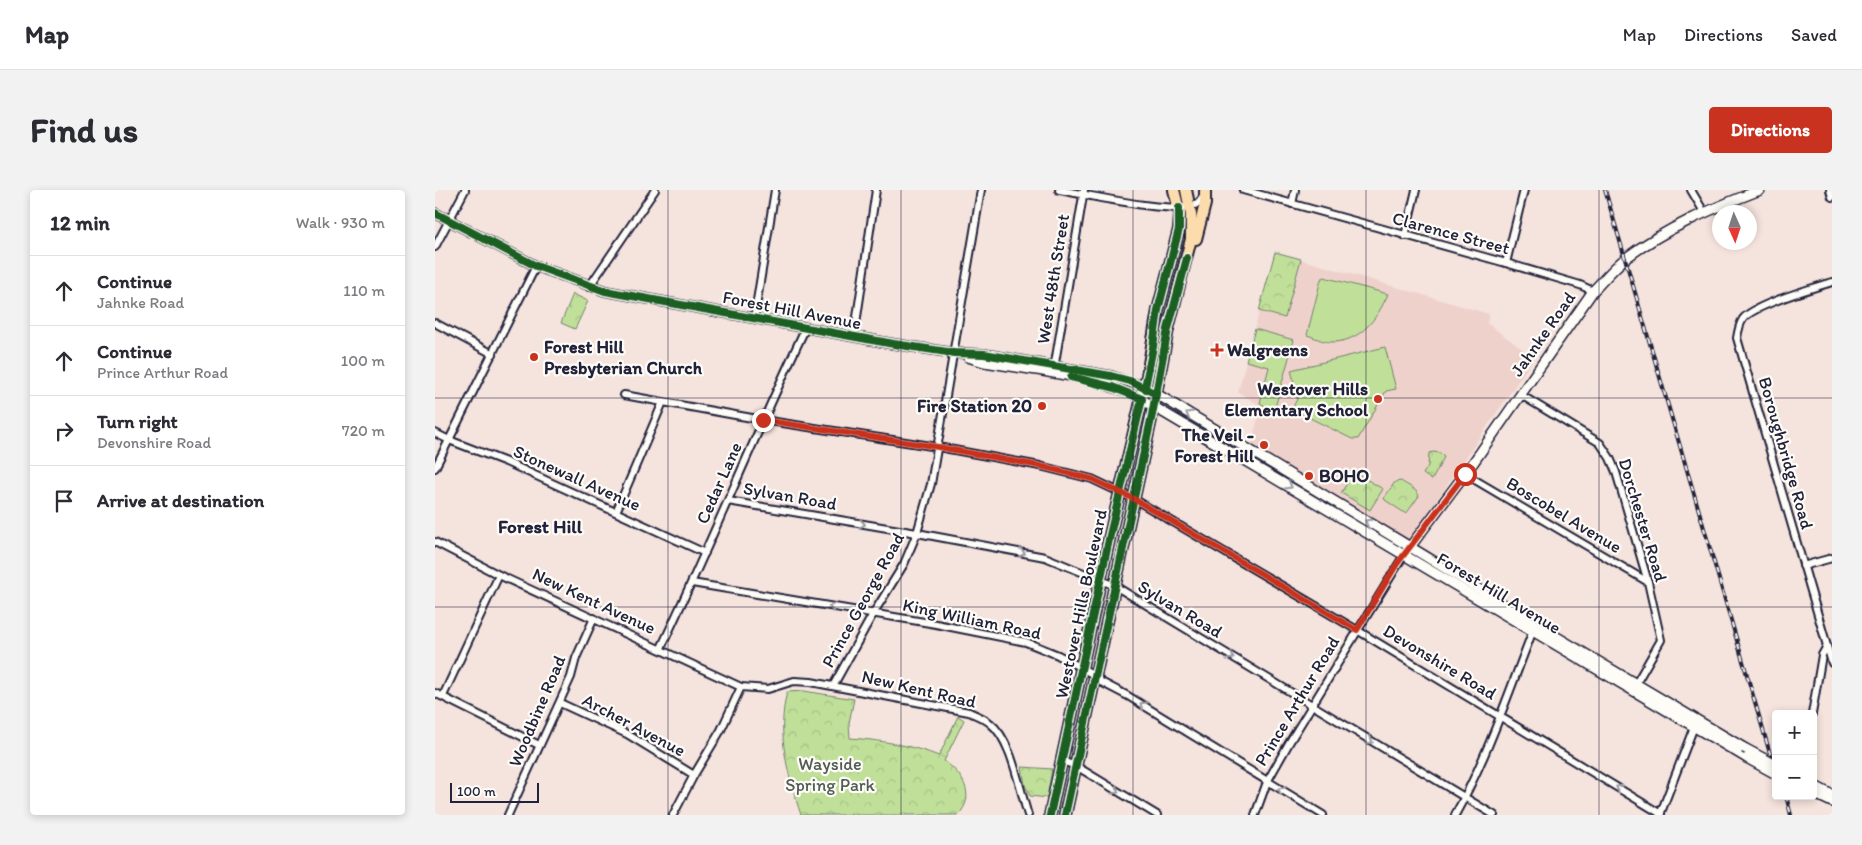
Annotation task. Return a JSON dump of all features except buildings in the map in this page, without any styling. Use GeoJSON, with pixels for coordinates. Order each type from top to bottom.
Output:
{"type":"FeatureCollection","features":[{"type":"Feature","properties":{"kind":"main road","name":"Westover Hills Boulevard"},"geometry":{"type":"LineString","coordinates":[[1050,815],[1081,668],[1145,388],[1158,310],[1179,229],[1179,208],[1173,190]]}},
{"type":"Feature","properties":{"kind":"main road","name":"Westover Hills Boulevard"},"geometry":{"type":"LineString","coordinates":[[1065,815],[1154,406],[1170,323],[1187,258],[1192,230],[1190,206],[1186,190]]}},
{"type":"Feature","properties":{"kind":"main road"},"geometry":{"type":"LineString","coordinates":[[1187,258],[1197,238],[1205,204],[1205,190]]}},
{"type":"Feature","properties":{"kind":"main road","name":"Jahnke Road"},"geometry":{"type":"LineString","coordinates":[[1404,555],[1465,474],[1593,291],[1625,259],[1664,234],[1704,212],[1760,190]]}},
{"type":"Feature","properties":{"kind":"main road","name":"Forest Hill Avenue"},"geometry":{"type":"LineString","coordinates":[[435,213],[536,266],[605,291],[805,329],[954,353],[984,354],[1112,386],[1142,399],[1404,555],[1534,628],[1772,772]]}},
{"type":"Feature","properties":{"kind":"main road","name":"Forest Hill Avenue"},"geometry":{"type":"LineString","coordinates":[[1053,370],[1121,378],[1145,388],[1410,547],[1534,628]]}},
{"type":"Feature","properties":{"kind":"main road","name":"Forest Hill Avenue"},"geometry":{"type":"LineString","coordinates":[[1695,724],[1772,763]]}},
{"type":"Feature","properties":{"kind":"main road"},"geometry":{"type":"LineString","coordinates":[[1817,787],[1832,795]]}},
{"type":"Feature","properties":{"kind":"main road"},"geometry":{"type":"LineString","coordinates":[[1817,795],[1832,802]]}},
{"type":"Feature","properties":{"kind":"street"},"geometry":{"type":"LineString","coordinates":[[435,247],[465,190]]}},
{"type":"Feature","properties":{"kind":"street"},"geometry":{"type":"LineString","coordinates":[[589,286],[655,190]]}},
{"type":"Feature","properties":{"kind":"street"},"geometry":{"type":"LineString","coordinates":[[754,318],[775,190]]}},
{"type":"Feature","properties":{"kind":"street"},"geometry":{"type":"LineString","coordinates":[[854,337],[876,190]]}},
{"type":"Feature","properties":{"kind":"street","name":"Prince George Road"},"geometry":{"type":"LineString","coordinates":[[833,686],[873,614],[904,564],[917,533],[931,484],[938,447],[981,190]]}},
{"type":"Feature","properties":{"kind":"street"},"geometry":{"type":"LineString","coordinates":[[1059,190],[1083,192],[1160,208],[1190,206],[1199,202],[1205,190]]}},
{"type":"Feature","properties":{"kind":"street","name":"Clarence Street"},"geometry":{"type":"LineString","coordinates":[[1243,190],[1506,263],[1593,291]]}},
{"type":"Feature","properties":{"kind":"street"},"geometry":{"type":"LineString","coordinates":[[1292,204],[1295,190]]}},
{"type":"Feature","properties":{"kind":"street"},"geometry":{"type":"LineString","coordinates":[[1405,236],[1416,190]]}},
{"type":"Feature","properties":{"kind":"street"},"geometry":{"type":"LineString","coordinates":[[1506,263],[1524,190]]}},
{"type":"Feature","properties":{"kind":"street"},"geometry":{"type":"LineString","coordinates":[[1691,190],[1704,212]]}},
{"type":"Feature","properties":{"kind":"street"},"geometry":{"type":"LineString","coordinates":[[1830,190],[1832,197]]}},
{"type":"Feature","properties":{"kind":"street","name":"West 48th Street"},"geometry":{"type":"LineString","coordinates":[[1053,370],[1083,192]]}},
{"type":"Feature","properties":{"kind":"street"},"geometry":{"type":"LineString","coordinates":[[435,468],[536,266]]}},
{"type":"Feature","properties":{"kind":"street","name":"Boroughbridge Road"},"geometry":{"type":"LineString","coordinates":[[1832,282],[1771,303],[1749,314],[1743,318],[1737,338],[1832,663]]}},
{"type":"Feature","properties":{"kind":"street"},"geometry":{"type":"LineString","coordinates":[[435,323],[493,354]]}},
{"type":"Feature","properties":{"kind":"street","name":"Cedar Lane"},"geometry":{"type":"LineString","coordinates":[[661,648],[692,583],[805,329]]}},
{"type":"Feature","properties":{"kind":"street","name":"Devonshire Road"},"geometry":{"type":"LineString","coordinates":[[624,395],[763,420],[938,447],[1092,479],[1134,499],[1357,630],[1660,814]]}},
{"type":"Feature","properties":{"kind":"street","name":"Dorchester Road"},"geometry":{"type":"LineString","coordinates":[[1521,395],[1600,443],[1616,472],[1648,582],[1661,640],[1634,688]]}},
{"type":"Feature","properties":{"kind":"street"},"geometry":{"type":"LineString","coordinates":[[616,512],[663,402]]}},
{"type":"Feature","properties":{"kind":"street","name":"Stonewall Avenue"},"geometry":{"type":"LineString","coordinates":[[435,433],[506,462],[705,553]]}},
{"type":"Feature","properties":{"kind":"street","name":"Boscobel Avenue"},"geometry":{"type":"LineString","coordinates":[[1465,474],[1648,582]]}},
{"type":"Feature","properties":{"kind":"street","name":"Sylvan Road"},"geometry":{"type":"LineString","coordinates":[[728,501],[1045,557],[1115,586],[1494,815]]}},
{"type":"Feature","properties":{"kind":"street","name":"New Kent Avenue"},"geometry":{"type":"LineString","coordinates":[[435,542],[499,574],[741,687]]}},
{"type":"Feature","properties":{"kind":"street","name":"Prince Arthur Road"},"geometry":{"type":"LineString","coordinates":[[1255,815],[1267,782],[1311,706],[1404,555]]}},
{"type":"Feature","properties":{"kind":"street"},"geometry":{"type":"LineString","coordinates":[[1803,566],[1832,558]]}},
{"type":"Feature","properties":{"kind":"street"},"geometry":{"type":"LineString","coordinates":[[443,696],[499,574]]}},
{"type":"Feature","properties":{"kind":"street","name":"King William Road"},"geometry":{"type":"LineString","coordinates":[[692,583],[936,624],[1027,642],[1058,655],[1096,676],[1101,682],[1128,696],[1323,815]]}},
{"type":"Feature","properties":{"kind":"street","name":"Woodbine Road"},"geometry":{"type":"LineString","coordinates":[[508,815],[539,744],[560,703],[576,658],[594,618]]}},
{"type":"Feature","properties":{"kind":"street"},"geometry":{"type":"LineString","coordinates":[[1455,815],[1465,798],[1500,716],[1534,628]]}},
{"type":"Feature","properties":{"kind":"street"},"geometry":{"type":"LineString","coordinates":[[1813,710],[1822,656],[1827,646]]}},
{"type":"Feature","properties":{"kind":"street","name":"New Kent Road"},"geometry":{"type":"LineString","coordinates":[[741,687],[768,689],[794,681],[811,682],[969,712],[990,723],[1004,740],[1028,815]]}},
{"type":"Feature","properties":{"kind":"street"},"geometry":{"type":"LineString","coordinates":[[673,815],[694,774],[721,730],[741,687]]}},
{"type":"Feature","properties":{"kind":"street"},"geometry":{"type":"LineString","coordinates":[[435,693],[539,744]]}},
{"type":"Feature","properties":{"kind":"street","name":"Archer Avenue"},"geometry":{"type":"LineString","coordinates":[[560,703],[627,734],[694,774]]}},
{"type":"Feature","properties":{"kind":"street"},"geometry":{"type":"LineString","coordinates":[[1660,814],[1695,724]]}},
{"type":"Feature","properties":{"kind":"street"},"geometry":{"type":"LineString","coordinates":[[1062,762],[1075,766],[1157,815]]}},
{"type":"Feature","properties":{"kind":"shaded area","name":"Westover Hills Elementary School"},"geometry":{"type":"Polygon","coordinates":[[[1275,252],[1489,314],[1487,323],[1534,358],[1409,541],[1251,446],[1261,406],[1238,392],[1275,252]]]}},
{"type":"Feature","properties":{"kind":"green space"},"geometry":{"type":"Polygon","coordinates":[[[1275,252],[1301,259],[1285,318],[1259,311],[1275,252]]]}},
{"type":"Feature","properties":{"kind":"green space"},"geometry":{"type":"Polygon","coordinates":[[[1324,277],[1388,294],[1379,312],[1359,334],[1341,341],[1330,342],[1307,335],[1321,279],[1324,277]]]}},
{"type":"Feature","properties":{"kind":"green space"},"geometry":{"type":"Polygon","coordinates":[[[573,294],[588,301],[575,329],[561,323],[573,294]]]}},
{"type":"Feature","properties":{"kind":"green space"},"geometry":{"type":"Polygon","coordinates":[[[1255,329],[1294,340],[1274,411],[1260,403],[1269,367],[1246,361],[1255,329]]]}},
{"type":"Feature","properties":{"kind":"green space"},"geometry":{"type":"Polygon","coordinates":[[[1385,347],[1396,389],[1386,391],[1358,439],[1352,439],[1292,409],[1298,397],[1291,370],[1385,347]]]}},
{"type":"Feature","properties":{"kind":"green space"},"geometry":{"type":"Polygon","coordinates":[[[1429,453],[1440,453],[1444,457],[1432,480],[1423,474],[1428,466],[1429,453]]]}},
{"type":"Feature","properties":{"kind":"green space"},"geometry":{"type":"Polygon","coordinates":[[[1354,472],[1383,489],[1370,510],[1341,493],[1354,472]]]}},
{"type":"Feature","properties":{"kind":"green space"},"geometry":{"type":"Polygon","coordinates":[[[1401,481],[1414,489],[1419,496],[1406,514],[1384,498],[1395,482],[1401,481]]]}},
{"type":"Feature","properties":{"kind":"green space","name":"Wayside Spring Park"},"geometry":{"type":"Polygon","coordinates":[[[804,691],[854,699],[849,723],[850,738],[895,744],[939,756],[958,716],[964,720],[944,761],[951,766],[965,785],[967,793],[964,808],[958,815],[801,815],[788,770],[783,739],[783,723],[787,692],[804,691]]]}},
{"type":"Feature","properties":{"kind":"green space"},"geometry":{"type":"Polygon","coordinates":[[[1022,767],[1052,769],[1047,798],[1030,796],[1025,785],[1022,767]]]}},
{"type":"Feature","properties":{"kind":"railway"},"geometry":{"type":"LineString","coordinates":[[1605,190],[1772,760]]}},
{"type":"Feature","properties":{"kind":"railway"},"geometry":{"type":"LineString","coordinates":[[1787,800],[1791,815]]}},
{"type":"Feature","properties":{"kind":"cycle path"},"geometry":{"type":"LineString","coordinates":[[1145,387],[1158,310],[1179,229],[1179,208]]}},
{"type":"Feature","properties":{"kind":"cycle path"},"geometry":{"type":"LineString","coordinates":[[435,213],[536,266],[605,291],[894,344],[954,353],[984,354],[1111,376],[1130,381],[1156,394]]}},
{"type":"Feature","properties":{"kind":"cycle path"},"geometry":{"type":"LineString","coordinates":[[1065,815],[1152,415],[1168,329],[1187,258]]}},
{"type":"Feature","properties":{"kind":"cycle path"},"geometry":{"type":"LineString","coordinates":[[1050,815],[1110,535],[1142,399],[1112,387],[1071,377]]}},
{"type":"Feature","properties":{"kind":"place","name":"Walgreens"},"geometry":{"type":"Point","coordinates":[1217,350]}},
{"type":"Feature","properties":{"kind":"place","name":"Forest Hill Presbyterian Church"},"geometry":{"type":"Point","coordinates":[534,357]}},
{"type":"Feature","properties":{"kind":"place","name":"Westover Hills Elementary School"},"geometry":{"type":"Point","coordinates":[1378,399]}},
{"type":"Feature","properties":{"kind":"place","name":"Fire Station 20"},"geometry":{"type":"Point","coordinates":[1042,406]}},
{"type":"Feature","properties":{"kind":"place","name":"The Veil - Forest Hill"},"geometry":{"type":"Point","coordinates":[1264,445]}},
{"type":"Feature","properties":{"kind":"place","name":"BOHO"},"geometry":{"type":"Point","coordinates":[1309,476]}},
{"type":"Feature","properties":{"kind":"district","name":"Forest Hill"},"geometry":{"type":"Point","coordinates":[540,526]}},
{"type":"Feature","properties":{"kind":"route"},"geometry":{"type":"LineString","coordinates":[[763,420],[938,447],[1040,466],[1092,479],[1134,499],[1357,630],[1380,595],[1397,564],[1465,474]]}}]}
